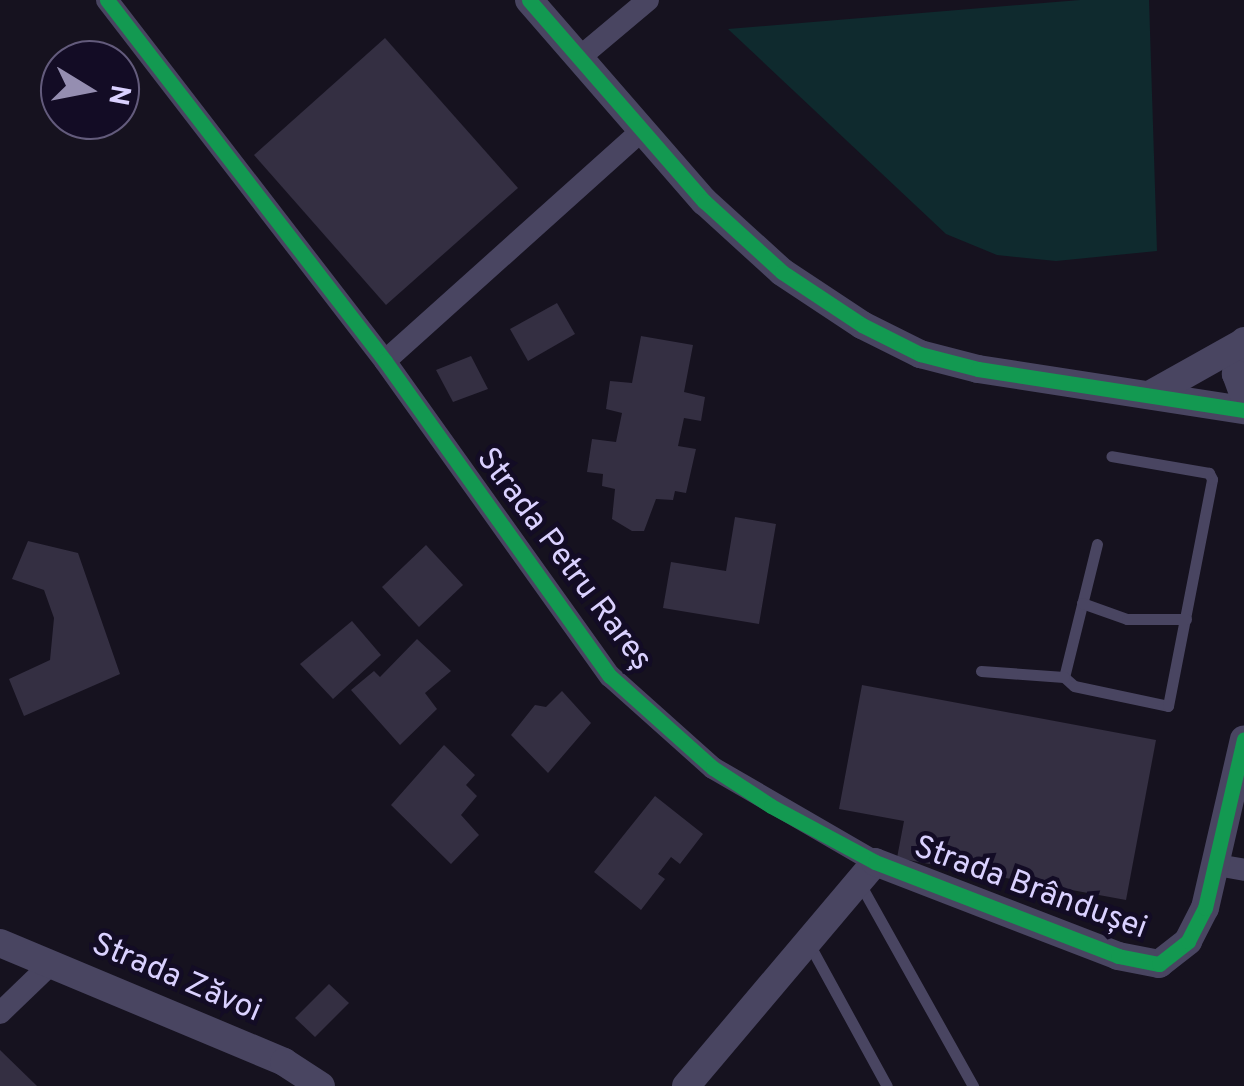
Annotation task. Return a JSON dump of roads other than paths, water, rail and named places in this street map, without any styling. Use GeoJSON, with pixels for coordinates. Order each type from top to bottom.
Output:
{"type":"FeatureCollection","features":[{"type":"Feature","properties":{"kind":"street","name":"Strada Petru Rareș"},"geometry":{"type":"LineString","coordinates":[[107,0],[385,361],[610,676],[713,768],[867,872]]}},
{"type":"Feature","properties":{"kind":"street"},"geometry":{"type":"LineString","coordinates":[[529,0],[640,132],[741,237],[862,324],[920,354],[978,369],[1244,410]]}},
{"type":"Feature","properties":{"kind":"street"},"geometry":{"type":"LineString","coordinates":[[578,58],[648,0]]}},
{"type":"Feature","properties":{"kind":"street"},"geometry":{"type":"LineString","coordinates":[[385,361],[640,132]]}},
{"type":"Feature","properties":{"kind":"street"},"geometry":{"type":"LineString","coordinates":[[1151,394],[1243,342]]}},
{"type":"Feature","properties":{"kind":"street"},"geometry":{"type":"LineString","coordinates":[[1243,342],[1236,374],[1244,396]]}},
{"type":"Feature","properties":{"kind":"street","name":"Strada Brândușei"},"geometry":{"type":"LineString","coordinates":[[867,872],[1118,956],[1158,964],[1188,941],[1231,867],[1244,739]]}},
{"type":"Feature","properties":{"kind":"street"},"geometry":{"type":"LineString","coordinates":[[686,1086],[867,872]]}},
{"type":"Feature","properties":{"kind":"street","name":"Strada Zăvoi"},"geometry":{"type":"LineString","coordinates":[[0,943],[284,1062],[321,1086]]}},
{"type":"Feature","properties":{"kind":"street"},"geometry":{"type":"LineString","coordinates":[[0,1012],[52,964]]}},
{"type":"Feature","properties":{"kind":"lane"},"geometry":{"type":"LineString","coordinates":[[982,671],[1064,677],[1074,686],[1168,706],[1212,479],[1209,473],[1110,456]]}},
{"type":"Feature","properties":{"kind":"lane"},"geometry":{"type":"LineString","coordinates":[[1064,677],[1097,544]]}},
{"type":"Feature","properties":{"kind":"lane"},"geometry":{"type":"LineString","coordinates":[[1082,604],[1127,619],[1186,619]]}},
{"type":"Feature","properties":{"kind":"lane"},"geometry":{"type":"LineString","coordinates":[[867,872],[972,1086]]}},
{"type":"Feature","properties":{"kind":"lane"},"geometry":{"type":"LineString","coordinates":[[808,942],[888,1086]]}}]}
